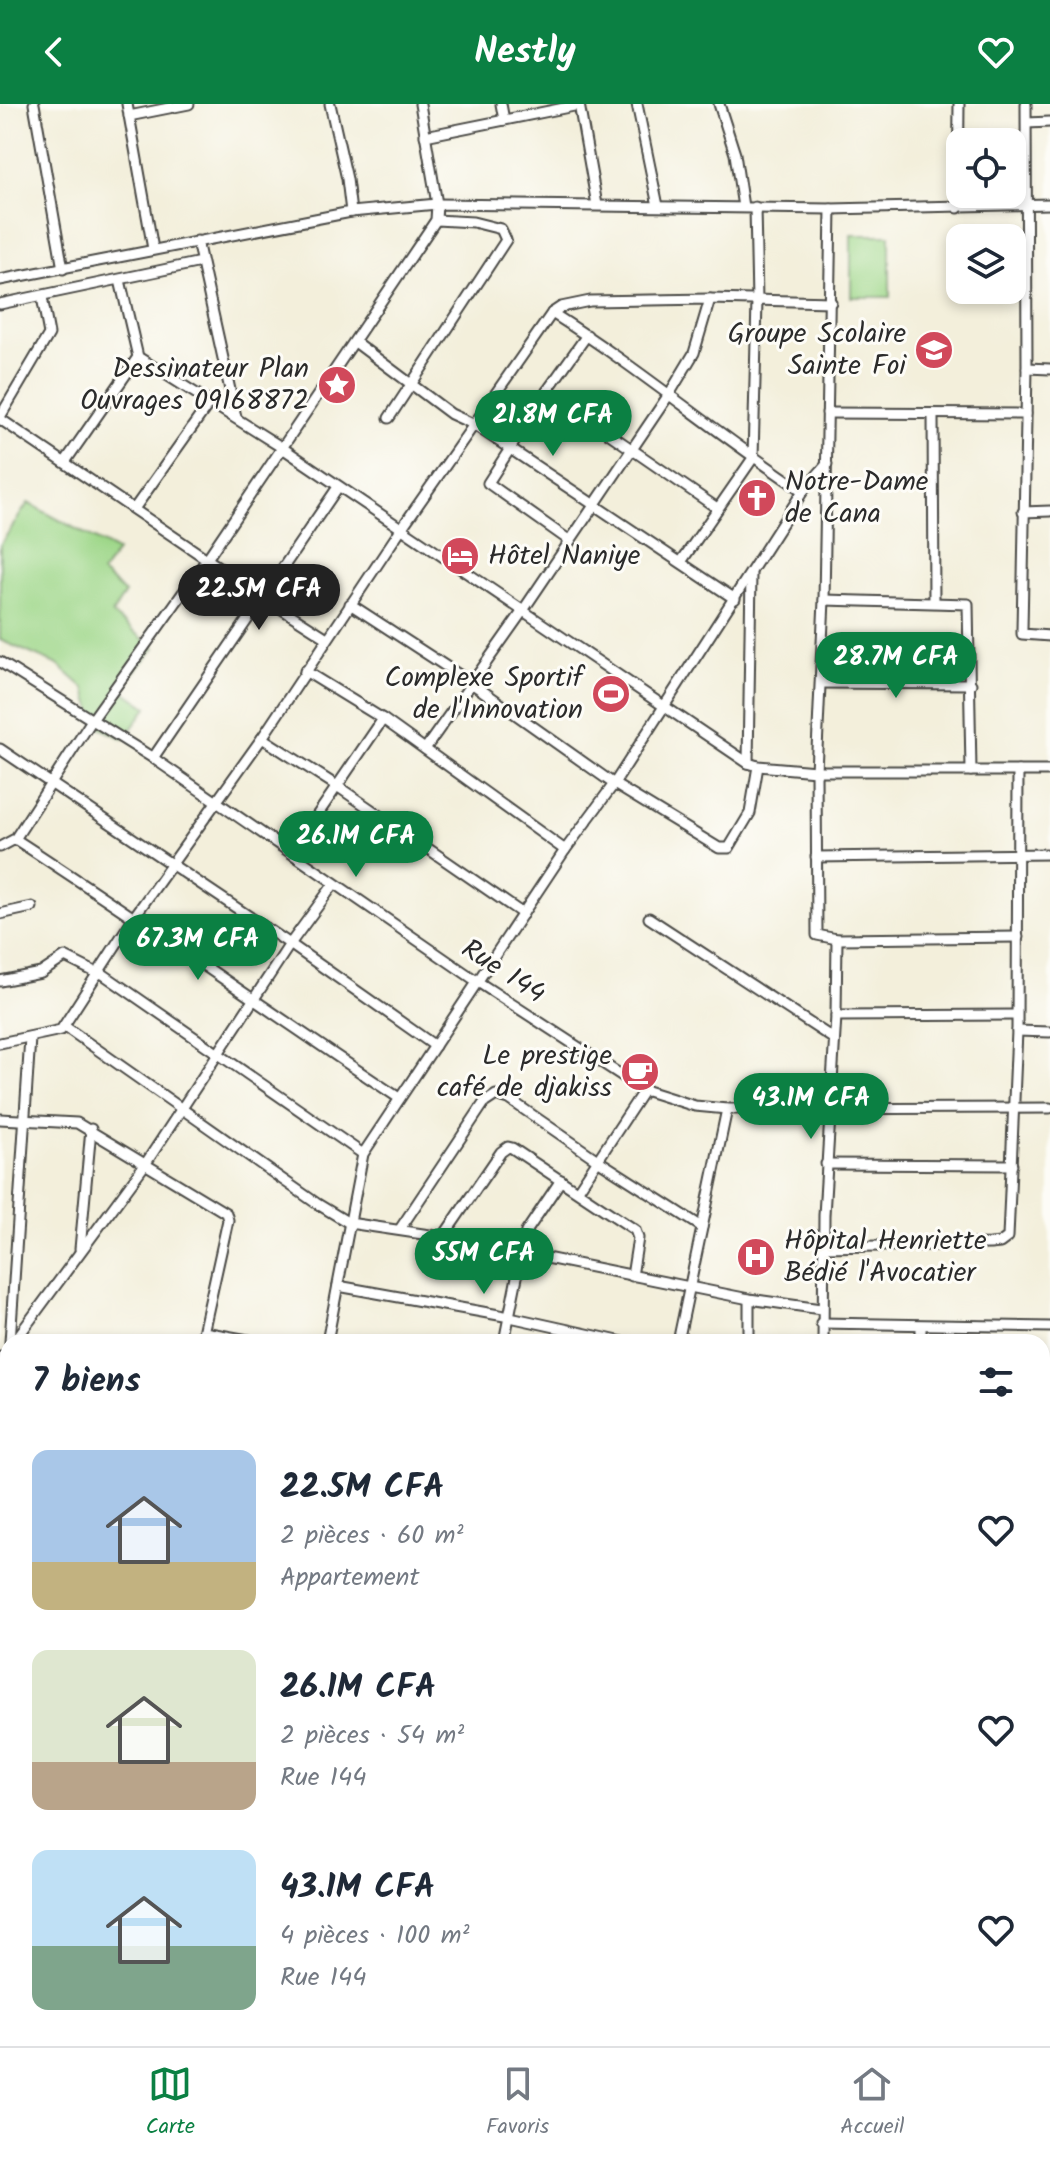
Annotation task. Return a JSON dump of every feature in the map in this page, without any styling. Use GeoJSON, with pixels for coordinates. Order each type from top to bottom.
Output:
{"type":"FeatureCollection","features":[{"type":"Feature","properties":{"kind":"street"},"geometry":{"type":"LineString","coordinates":[[34,104],[63,269]]}},
{"type":"Feature","properties":{"kind":"street"},"geometry":{"type":"LineString","coordinates":[[127,104],[153,249]]}},
{"type":"Feature","properties":{"kind":"street"},"geometry":{"type":"LineString","coordinates":[[129,116],[189,104]]}},
{"type":"Feature","properties":{"kind":"street"},"geometry":{"type":"LineString","coordinates":[[330,104],[351,212]]}},
{"type":"Feature","properties":{"kind":"street"},"geometry":{"type":"LineString","coordinates":[[0,847],[15,839],[92,720],[207,559],[436,220],[437,204],[420,104]]}},
{"type":"Feature","properties":{"kind":"street"},"geometry":{"type":"LineString","coordinates":[[501,104],[504,120]]}},
{"type":"Feature","properties":{"kind":"street"},"geometry":{"type":"LineString","coordinates":[[425,136],[579,104],[597,205]]}},
{"type":"Feature","properties":{"kind":"street"},"geometry":{"type":"LineString","coordinates":[[637,104],[658,206]]}},
{"type":"Feature","properties":{"kind":"street"},"geometry":{"type":"LineString","coordinates":[[719,104],[735,154],[743,207]]}},
{"type":"Feature","properties":{"kind":"street"},"geometry":{"type":"LineString","coordinates":[[959,104],[959,128]]}},
{"type":"Feature","properties":{"kind":"street"},"geometry":{"type":"LineString","coordinates":[[1026,104],[1027,368],[1022,634],[1050,636]]}},
{"type":"Feature","properties":{"kind":"street"},"geometry":{"type":"LineString","coordinates":[[1027,123],[1050,122]]}},
{"type":"Feature","properties":{"kind":"street"},"geometry":{"type":"LineString","coordinates":[[0,280],[351,212],[437,204],[958,208]]}},
{"type":"Feature","properties":{"kind":"street"},"geometry":{"type":"LineString","coordinates":[[1028,205],[1050,204]]}},
{"type":"Feature","properties":{"kind":"street"},"geometry":{"type":"LineString","coordinates":[[681,562],[753,458],[757,301],[755,207]]}},
{"type":"Feature","properties":{"kind":"street"},"geometry":{"type":"LineString","coordinates":[[831,209],[824,600],[816,771],[817,935],[837,939],[1018,937]]}},
{"type":"Feature","properties":{"kind":"street"},"geometry":{"type":"LineString","coordinates":[[389,418],[506,240],[501,229],[492,225],[436,220]]}},
{"type":"Feature","properties":{"kind":"street"},"geometry":{"type":"LineString","coordinates":[[197,241],[236,417]]}},
{"type":"Feature","properties":{"kind":"street"},"geometry":{"type":"LineString","coordinates":[[0,304],[201,262]]}},
{"type":"Feature","properties":{"kind":"street"},"geometry":{"type":"LineString","coordinates":[[120,280],[138,357],[236,417],[665,708],[753,764],[816,771],[1050,771]]}},
{"type":"Feature","properties":{"kind":"street"},"geometry":{"type":"LineString","coordinates":[[42,297],[49,334],[0,418],[327,638]]}},
{"type":"Feature","properties":{"kind":"street"},"geometry":{"type":"LineString","coordinates":[[0,1043],[57,1033],[64,1026],[134,917],[262,738],[401,529],[552,313],[561,307],[590,301],[710,299],[831,302]]}},
{"type":"Feature","properties":{"kind":"street"},"geometry":{"type":"LineString","coordinates":[[425,749],[670,393],[694,353],[710,299]]}},
{"type":"Feature","properties":{"kind":"street"},"geometry":{"type":"LineString","coordinates":[[552,313],[670,393],[753,458],[803,491]]}},
{"type":"Feature","properties":{"kind":"street"},"geometry":{"type":"LineString","coordinates":[[570,541],[488,485],[509,448],[587,335]]}},
{"type":"Feature","properties":{"kind":"street"},"geometry":{"type":"LineString","coordinates":[[355,342],[451,414],[473,424],[735,599]]}},
{"type":"Feature","properties":{"kind":"street"},"geometry":{"type":"LineString","coordinates":[[65,462],[138,357]]}},
{"type":"Feature","properties":{"kind":"street"},"geometry":{"type":"LineString","coordinates":[[1027,368],[1050,369]]}},
{"type":"Feature","properties":{"kind":"street"},"geometry":{"type":"LineString","coordinates":[[547,391],[717,508]]}},
{"type":"Feature","properties":{"kind":"street"},"geometry":{"type":"LineString","coordinates":[[134,509],[210,402]]}},
{"type":"Feature","properties":{"kind":"street"},"geometry":{"type":"LineString","coordinates":[[827,413],[1026,414]]}},
{"type":"Feature","properties":{"kind":"street"},"geometry":{"type":"LineString","coordinates":[[933,414],[934,602]]}},
{"type":"Feature","properties":{"kind":"street"},"geometry":{"type":"LineString","coordinates":[[329,1334],[363,1154],[565,850],[665,708],[803,491],[827,464]]}},
{"type":"Feature","properties":{"kind":"street"},"geometry":{"type":"LineString","coordinates":[[153,758],[338,487]]}},
{"type":"Feature","properties":{"kind":"street"},"geometry":{"type":"LineString","coordinates":[[1023,512],[1050,511]]}},
{"type":"Feature","properties":{"kind":"street"},"geometry":{"type":"LineString","coordinates":[[350,604],[470,682],[614,784],[725,850],[750,813],[753,764],[751,574]]}},
{"type":"Feature","properties":{"kind":"street"},"geometry":{"type":"LineString","coordinates":[[824,600],[968,604],[971,771]]}},
{"type":"Feature","properties":{"kind":"street","name":"Rue 144"},"geometry":{"type":"LineString","coordinates":[[0,662],[153,758],[478,982],[644,1090],[695,1106],[727,1109],[1050,1108]]}},
{"type":"Feature","properties":{"kind":"street"},"geometry":{"type":"LineString","coordinates":[[305,671],[383,719],[565,850]]}},
{"type":"Feature","properties":{"kind":"street"},"geometry":{"type":"LineString","coordinates":[[821,683],[971,684]]}},
{"type":"Feature","properties":{"kind":"street"},"geometry":{"type":"LineString","coordinates":[[292,852],[383,719]]}},
{"type":"Feature","properties":{"kind":"street"},"geometry":{"type":"LineString","coordinates":[[262,738],[523,914]]}},
{"type":"Feature","properties":{"kind":"street"},"geometry":{"type":"LineString","coordinates":[[0,749],[290,944],[435,1046]]}},
{"type":"Feature","properties":{"kind":"street"},"geometry":{"type":"LineString","coordinates":[[823,1247],[1000,1243],[1008,1237],[1017,1031],[1018,771]]}},
{"type":"Feature","properties":{"kind":"street"},"geometry":{"type":"LineString","coordinates":[[15,839],[399,1098]]}},
{"type":"Feature","properties":{"kind":"street"},"geometry":{"type":"LineString","coordinates":[[816,857],[1050,854]]}},
{"type":"Feature","properties":{"kind":"street"},"geometry":{"type":"LineString","coordinates":[[18,1334],[146,1163],[290,944],[334,884]]}},
{"type":"Feature","properties":{"kind":"street"},"geometry":{"type":"LineString","coordinates":[[0,914],[32,907]]}},
{"type":"Feature","properties":{"kind":"street"},"geometry":{"type":"LineString","coordinates":[[649,918],[834,1039]]}},
{"type":"Feature","properties":{"kind":"street"},"geometry":{"type":"LineString","coordinates":[[822,1334],[826,1164],[836,1016],[837,939]]}},
{"type":"Feature","properties":{"kind":"street"},"geometry":{"type":"LineString","coordinates":[[0,981],[41,973],[65,957],[100,973],[363,1154]]}},
{"type":"Feature","properties":{"kind":"street"},"geometry":{"type":"LineString","coordinates":[[836,1016],[1016,1015]]}},
{"type":"Feature","properties":{"kind":"street"},"geometry":{"type":"LineString","coordinates":[[64,1026],[349,1223],[400,1229],[690,1288],[821,1309]]}},
{"type":"Feature","properties":{"kind":"street"},"geometry":{"type":"LineString","coordinates":[[1017,1031],[1050,1032]]}},
{"type":"Feature","properties":{"kind":"street"},"geometry":{"type":"LineString","coordinates":[[12,1334],[30,1038]]}},
{"type":"Feature","properties":{"kind":"street"},"geometry":{"type":"LineString","coordinates":[[578,1190],[644,1090]]}},
{"type":"Feature","properties":{"kind":"street"},"geometry":{"type":"LineString","coordinates":[[400,1229],[490,1097],[502,1096],[702,1227]]}},
{"type":"Feature","properties":{"kind":"street"},"geometry":{"type":"LineString","coordinates":[[680,1334],[727,1109]]}},
{"type":"Feature","properties":{"kind":"street"},"geometry":{"type":"LineString","coordinates":[[0,1119],[60,1120],[91,1129],[226,1213],[228,1220],[203,1334]]}},
{"type":"Feature","properties":{"kind":"street"},"geometry":{"type":"LineString","coordinates":[[80,1251],[91,1129]]}},
{"type":"Feature","properties":{"kind":"street"},"geometry":{"type":"LineString","coordinates":[[443,1237],[504,1148],[508,1147],[520,1151],[637,1232],[632,1276]]}},
{"type":"Feature","properties":{"kind":"street"},"geometry":{"type":"LineString","coordinates":[[826,1164],[1012,1165]]}},
{"type":"Feature","properties":{"kind":"street"},"geometry":{"type":"LineString","coordinates":[[506,1334],[526,1232],[561,1180]]}},
{"type":"Feature","properties":{"kind":"street"},"geometry":{"type":"LineString","coordinates":[[338,1286],[587,1334]]}},
{"type":"Feature","properties":{"kind":"street"},"geometry":{"type":"LineString","coordinates":[[749,1299],[749,1334]]}},
{"type":"Feature","properties":{"kind":"street"},"geometry":{"type":"LineString","coordinates":[[821,1323],[1050,1327]]}},
{"type":"Feature","properties":{"kind":"street"},"geometry":{"type":"LineString","coordinates":[[921,1326],[921,1334]]}},
{"type":"Feature","properties":{"kind":"green space"},"geometry":{"type":"Polygon","coordinates":[[[851,235],[890,235],[890,297],[851,297],[851,235]]]}},
{"type":"Feature","properties":{"kind":"green space"},"geometry":{"type":"Polygon","coordinates":[[[28,503],[117,551],[102,573],[125,593],[112,614],[155,648],[121,689],[147,707],[124,739],[98,727],[85,689],[58,665],[0,640],[0,545],[28,503]]]}},
{"type":"Feature","properties":{"kind":"place","name":"Groupe Scolaire Sainte Foi"},"geometry":{"type":"Point","coordinates":[934,350]}},
{"type":"Feature","properties":{"kind":"place","name":"Dessinateur Plan Ouvrages 09168872"},"geometry":{"type":"Point","coordinates":[337,385]}},
{"type":"Feature","properties":{"kind":"place","name":"Notre-Dame de Cana"},"geometry":{"type":"Point","coordinates":[757,498]}},
{"type":"Feature","properties":{"kind":"place","name":"Hôtel Naniye"},"geometry":{"type":"Point","coordinates":[460,556]}},
{"type":"Feature","properties":{"kind":"place","name":"Complexe Sportif de l'Innovation"},"geometry":{"type":"Point","coordinates":[611,694]}},
{"type":"Feature","properties":{"kind":"place","name":"Le prestige café de djakiss"},"geometry":{"type":"Point","coordinates":[640,1072]}},
{"type":"Feature","properties":{"kind":"place","name":"Hôpital Henriette Bédié l'Avocatier"},"geometry":{"type":"Point","coordinates":[756,1257]}}]}
